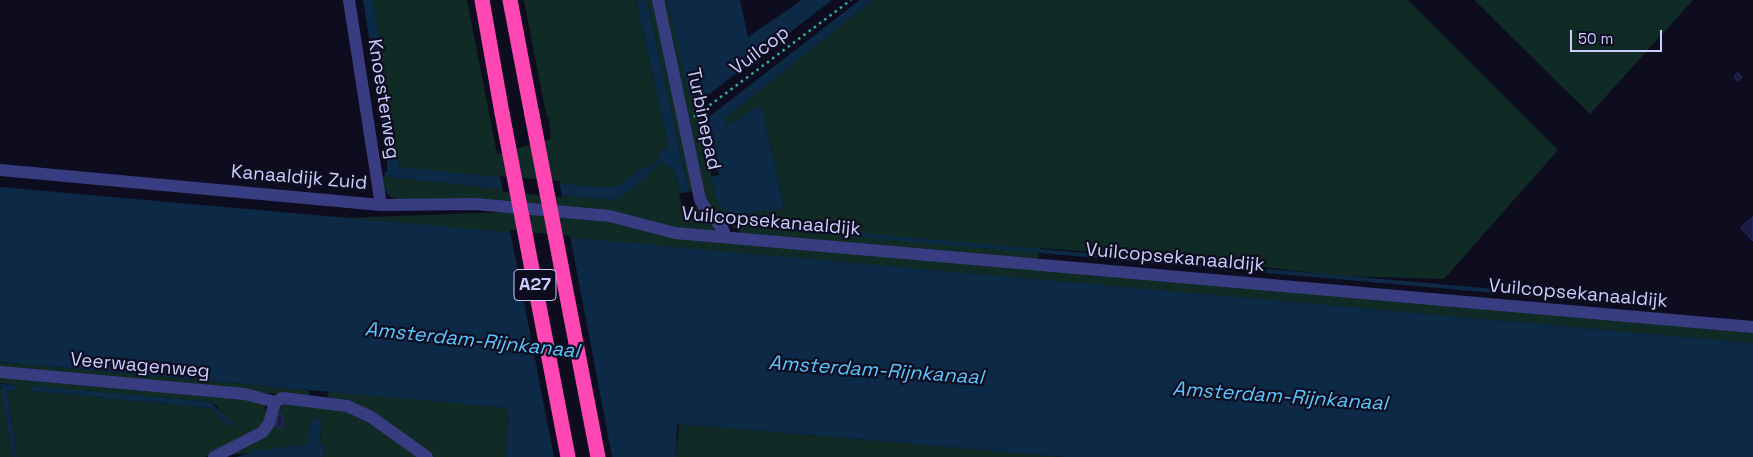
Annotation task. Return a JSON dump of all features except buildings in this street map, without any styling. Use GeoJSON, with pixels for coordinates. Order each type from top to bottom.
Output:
{"type":"FeatureCollection","features":[{"type":"Feature","properties":{"kind":"highway","name":"A27"},"geometry":{"type":"LineString","coordinates":[[482,0],[568,457]]}},
{"type":"Feature","properties":{"kind":"highway","name":"A27"},"geometry":{"type":"LineString","coordinates":[[510,0],[598,457]]}},
{"type":"Feature","properties":{"kind":"street","name":"Knoesterweg"},"geometry":{"type":"LineString","coordinates":[[349,0],[381,205]]}},
{"type":"Feature","properties":{"kind":"street","name":"Turbinepad"},"geometry":{"type":"LineString","coordinates":[[658,0],[700,199],[709,215],[725,232],[725,237]]}},
{"type":"Feature","properties":{"kind":"street","name":"Kanaaldijk Zuid"},"geometry":{"type":"LineString","coordinates":[[0,170],[381,205],[475,204],[595,215]]}},
{"type":"Feature","properties":{"kind":"street","name":"Vuilcopsekanaaldijk"},"geometry":{"type":"LineString","coordinates":[[595,215],[626,220],[675,233],[1753,328]]}},
{"type":"Feature","properties":{"kind":"street","name":"Veerwagenweg"},"geometry":{"type":"LineString","coordinates":[[0,372],[245,394],[275,402],[282,398],[347,406],[370,417],[428,457]]}},
{"type":"Feature","properties":{"kind":"street"},"geometry":{"type":"LineString","coordinates":[[214,457],[263,432],[269,423],[275,402]]}},
{"type":"Feature","properties":{"kind":"path","name":"Vuilcop"},"geometry":{"type":"LineString","coordinates":[[685,124],[851,0]]}},
{"type":"Feature","properties":{"kind":"green space"},"geometry":{"type":"Polygon","coordinates":[[[373,0],[467,0],[497,154],[551,139],[549,118],[546,114],[524,0],[636,0],[668,145],[659,155],[659,159],[644,170],[642,167],[618,186],[606,188],[402,169],[397,163],[373,0]]]}},
{"type":"Feature","properties":{"kind":"green space"},"geometry":{"type":"Polygon","coordinates":[[[647,0],[667,0],[692,100],[703,99],[705,117],[699,122],[718,204],[746,214],[770,209],[780,210],[784,206],[762,108],[754,108],[728,126],[724,119],[873,0],[1408,0],[1558,150],[1444,279],[1339,276],[1247,265],[1040,248],[1038,260],[740,233],[722,219],[720,232],[398,199],[388,194],[382,176],[388,175],[396,178],[612,200],[616,199],[661,162],[672,168],[681,193],[679,194],[684,213],[696,210],[692,191],[689,192],[647,0]]]}},
{"type":"Feature","properties":{"kind":"green space"},"geometry":{"type":"Polygon","coordinates":[[[1474,0],[1693,0],[1590,114],[1474,0]]]}},
{"type":"Feature","properties":{"kind":"green space"},"geometry":{"type":"Polygon","coordinates":[[[506,212],[1753,333],[1753,343],[342,218],[506,212]]]}},
{"type":"Feature","properties":{"kind":"green space"},"geometry":{"type":"Polygon","coordinates":[[[0,362],[309,390],[309,397],[0,368],[0,362]]]}},
{"type":"Feature","properties":{"kind":"green space"},"geometry":{"type":"Polygon","coordinates":[[[0,377],[249,400],[264,405],[266,410],[263,426],[240,440],[205,457],[17,457],[7,390],[15,385],[0,383],[0,377]],[[31,387],[31,391],[211,408],[229,428],[218,407],[210,402],[31,387]]]}},
{"type":"Feature","properties":{"kind":"green space"},"geometry":{"type":"Polygon","coordinates":[[[0,389],[3,389],[13,457],[0,457],[0,389]]]}},
{"type":"Feature","properties":{"kind":"green space"},"geometry":{"type":"Polygon","coordinates":[[[329,391],[508,408],[506,457],[434,457],[387,421],[327,397],[329,391]]]}},
{"type":"Feature","properties":{"kind":"green space"},"geometry":{"type":"Polygon","coordinates":[[[283,404],[341,410],[364,420],[420,457],[323,457],[325,448],[320,443],[321,420],[313,419],[307,444],[225,456],[263,437],[278,407],[283,404]]]}},
{"type":"Feature","properties":{"kind":"green space"},"geometry":{"type":"Polygon","coordinates":[[[679,424],[1065,457],[676,457],[679,424]]]}},
{"type":"Feature","properties":{"kind":"water"},"geometry":{"type":"Polygon","coordinates":[[[363,0],[373,0],[399,167],[606,188],[618,186],[642,167],[644,170],[659,159],[659,155],[668,145],[636,0],[647,0],[689,192],[681,193],[672,168],[661,162],[647,174],[649,176],[621,197],[612,200],[396,178],[388,175],[386,177],[384,173],[387,171],[387,151],[363,0]]]}},
{"type":"Feature","properties":{"kind":"water"},"geometry":{"type":"Polygon","coordinates":[[[667,0],[740,0],[748,37],[802,0],[832,0],[703,99],[692,100],[687,87],[667,0]]]}},
{"type":"Feature","properties":{"kind":"water"},"geometry":{"type":"Polygon","coordinates":[[[860,0],[873,0],[724,119],[728,126],[754,108],[762,108],[784,206],[780,210],[740,214],[726,213],[718,204],[711,177],[719,175],[718,170],[709,171],[697,126],[860,0]]]}},
{"type":"Feature","properties":{"kind":"water","name":"Amsterdam-Rijnkanaal"},"geometry":{"type":"Polygon","coordinates":[[[0,187],[1753,343],[1753,457],[1065,457],[679,424],[677,426],[676,457],[506,457],[508,408],[0,362],[0,187]]]}},
{"type":"Feature","properties":{"kind":"water"},"geometry":{"type":"Polygon","coordinates":[[[0,384],[15,385],[15,390],[7,391],[17,457],[13,457],[0,384]]]}},
{"type":"Feature","properties":{"kind":"water"},"geometry":{"type":"Polygon","coordinates":[[[31,386],[210,402],[233,423],[229,428],[211,408],[31,391],[31,386]]]}},
{"type":"Feature","properties":{"kind":"water"},"geometry":{"type":"Polygon","coordinates":[[[312,419],[321,420],[320,443],[325,448],[323,457],[237,457],[253,451],[307,444],[312,419]]]}},
{"type":"Feature","properties":{"kind":"pier"},"geometry":{"type":"Polygon","coordinates":[[[500,176],[559,181],[562,197],[503,192],[500,176]]]}},
{"type":"Feature","properties":{"kind":"pier"},"geometry":{"type":"Polygon","coordinates":[[[510,230],[570,236],[612,457],[554,457],[510,230]]]}},
{"type":"Feature","properties":{"kind":"waterway"},"geometry":{"type":"LineString","coordinates":[[789,229],[1495,291]]}},
{"type":"Feature","properties":{"kind":"waterway"},"geometry":{"type":"LineString","coordinates":[[1524,294],[1630,298]]}}]}
